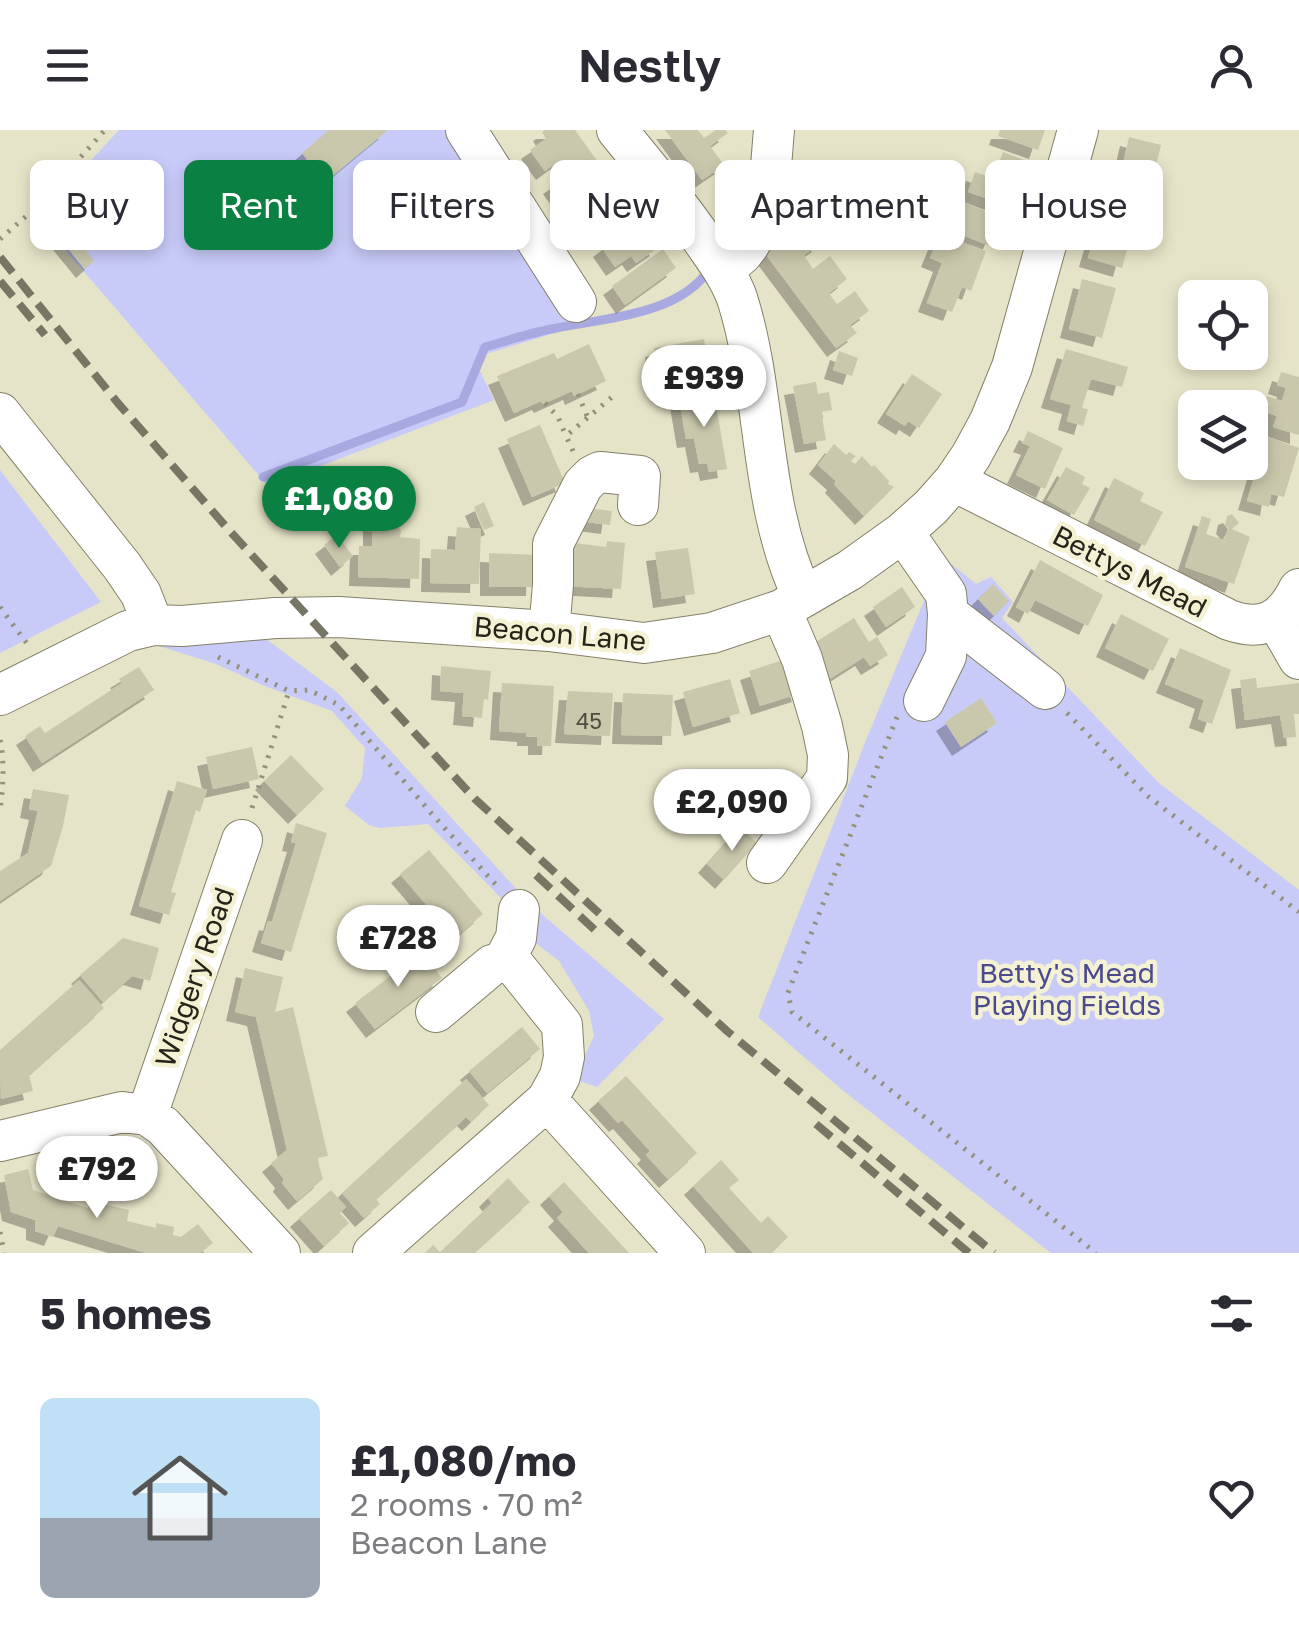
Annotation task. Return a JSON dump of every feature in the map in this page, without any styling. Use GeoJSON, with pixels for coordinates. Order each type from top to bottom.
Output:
{"type":"FeatureCollection","features":[{"type":"Feature","properties":{"kind":"street"},"geometry":{"type":"LineString","coordinates":[[466,130],[576,302]]}},
{"type":"Feature","properties":{"kind":"street"},"geometry":{"type":"LineString","coordinates":[[617,130],[686,215],[717,261],[736,297],[750,356],[802,658],[828,755],[827,778],[767,863]]}},
{"type":"Feature","properties":{"kind":"street"},"geometry":{"type":"LineString","coordinates":[[717,261],[743,253],[766,208],[774,130]]}},
{"type":"Feature","properties":{"kind":"street","name":"Beacon Lane"},"geometry":{"type":"LineString","coordinates":[[0,696],[128,632],[153,625],[338,616],[549,631],[644,643],[712,633],[792,603],[850,570],[903,532],[954,481],[990,421],[1012,368],[1078,130]]}},
{"type":"Feature","properties":{"kind":"street"},"geometry":{"type":"LineString","coordinates":[[0,413],[122,566],[141,594],[153,625]]}},
{"type":"Feature","properties":{"kind":"street"},"geometry":{"type":"LineString","coordinates":[[549,631],[553,544],[587,481],[600,472],[640,476],[638,505]]}},
{"type":"Feature","properties":{"kind":"street","name":"Bettys Mead"},"geometry":{"type":"LineString","coordinates":[[954,481],[1244,626],[1259,626],[1288,604]]}},
{"type":"Feature","properties":{"kind":"street"},"geometry":{"type":"LineString","coordinates":[[903,532],[943,586],[948,614],[946,656],[911,706]]}},
{"type":"Feature","properties":{"kind":"street"},"geometry":{"type":"LineString","coordinates":[[1288,604],[1299,659]]}},
{"type":"Feature","properties":{"kind":"street"},"geometry":{"type":"LineString","coordinates":[[948,614],[1045,689]]}},
{"type":"Feature","properties":{"kind":"street","name":"Widgery Road"},"geometry":{"type":"LineString","coordinates":[[148,1115],[242,840]]}},
{"type":"Feature","properties":{"kind":"street"},"geometry":{"type":"LineString","coordinates":[[373,1253],[547,1100],[560,1076],[564,1057],[562,1026],[508,953],[516,938],[520,910]]}},
{"type":"Feature","properties":{"kind":"street"},"geometry":{"type":"LineString","coordinates":[[436,1012],[492,965],[510,960]]}},
{"type":"Feature","properties":{"kind":"street"},"geometry":{"type":"LineString","coordinates":[[547,1100],[685,1253]]}},
{"type":"Feature","properties":{"kind":"street"},"geometry":{"type":"LineString","coordinates":[[0,1141],[122,1112],[148,1115],[164,1126],[280,1253]]}},
{"type":"Feature","properties":{"kind":"path"},"geometry":{"type":"LineString","coordinates":[[0,239],[106,130]]}},
{"type":"Feature","properties":{"kind":"path"},"geometry":{"type":"LineString","coordinates":[[578,394],[588,418]]}},
{"type":"Feature","properties":{"kind":"path"},"geometry":{"type":"LineString","coordinates":[[566,436],[612,397]]}},
{"type":"Feature","properties":{"kind":"path"},"geometry":{"type":"LineString","coordinates":[[545,403],[558,417],[587,481]]}},
{"type":"Feature","properties":{"kind":"path"},"geometry":{"type":"LineString","coordinates":[[0,608],[31,650]]}},
{"type":"Feature","properties":{"kind":"path"},"geometry":{"type":"LineString","coordinates":[[215,656],[289,690],[309,690],[339,705],[520,910]]}},
{"type":"Feature","properties":{"kind":"path"},"geometry":{"type":"LineString","coordinates":[[1045,689],[1148,797],[1299,912]]}},
{"type":"Feature","properties":{"kind":"path"},"geometry":{"type":"LineString","coordinates":[[242,840],[289,690]]}},
{"type":"Feature","properties":{"kind":"path"},"geometry":{"type":"LineString","coordinates":[[911,706],[794,976],[788,992],[792,1012],[1096,1253]]}},
{"type":"Feature","properties":{"kind":"path"},"geometry":{"type":"LineString","coordinates":[[0,740],[0,810]]}},
{"type":"Feature","properties":{"kind":"path"},"geometry":{"type":"LineString","coordinates":[[0,1232],[4,1253]]}},
{"type":"Feature","properties":{"kind":"green space"},"geometry":{"type":"Polygon","coordinates":[[[119,130],[459,130],[479,160],[353,160],[353,250],[530,250],[530,242],[578,326],[486,354],[479,369],[494,400],[268,486],[65,250],[164,250],[164,160],[91,160],[119,130]]]}},
{"type":"Feature","properties":{"kind":"green space"},"geometry":{"type":"Polygon","coordinates":[[[0,470],[101,602],[0,653],[0,470]]]}},
{"type":"Feature","properties":{"kind":"green space","name":"Betty's Mead Playing Fields"},"geometry":{"type":"Polygon","coordinates":[[[948,561],[976,584],[991,577],[1013,602],[1002,618],[1159,783],[1299,890],[1299,1253],[1051,1253],[841,1089],[758,1017],[933,579],[948,561]]]}},
{"type":"Feature","properties":{"kind":"green space"},"geometry":{"type":"Polygon","coordinates":[[[261,635],[338,693],[530,904],[664,1019],[597,1087],[574,1079],[594,1036],[589,1011],[559,961],[525,935],[506,903],[428,824],[380,828],[369,825],[345,806],[362,778],[365,748],[332,711],[216,664],[159,646],[261,635]]]}},
{"type":"Feature","properties":{"kind":"building"},"geometry":{"type":"Polygon","coordinates":[[[329,130],[388,130],[333,175],[333,160],[306,160],[302,153],[329,130]]]}},
{"type":"Feature","properties":{"kind":"building"},"geometry":{"type":"Polygon","coordinates":[[[575,130],[597,160],[550,160],[550,167],[545,171],[530,150],[546,139],[542,132],[575,130]]]}},
{"type":"Feature","properties":{"kind":"building"},"geometry":{"type":"Polygon","coordinates":[[[665,130],[698,130],[704,138],[716,130],[728,133],[710,146],[720,160],[715,160],[715,171],[702,180],[695,171],[695,160],[687,160],[665,130]]]}},
{"type":"Feature","properties":{"kind":"building"},"geometry":{"type":"Polygon","coordinates":[[[1000,130],[1045,130],[1038,150],[998,136],[1000,130]]]}},
{"type":"Feature","properties":{"kind":"building"},"geometry":{"type":"Polygon","coordinates":[[[1129,137],[1161,145],[1157,160],[1124,160],[1129,137]]]}},
{"type":"Feature","properties":{"kind":"building"},"geometry":{"type":"Polygon","coordinates":[[[1003,152],[1024,160],[1000,160],[1003,152]]]}},
{"type":"Feature","properties":{"kind":"building"},"geometry":{"type":"Polygon","coordinates":[[[975,172],[985,175],[985,198],[968,192],[975,172]]]}},
{"type":"Feature","properties":{"kind":"building"},"geometry":{"type":"Polygon","coordinates":[[[965,203],[985,211],[985,244],[965,236],[965,203]]]}},
{"type":"Feature","properties":{"kind":"building"},"geometry":{"type":"Polygon","coordinates":[[[965,243],[986,251],[971,291],[962,287],[952,312],[927,303],[942,263],[930,258],[933,250],[965,250],[965,243]]]}},
{"type":"Feature","properties":{"kind":"building"},"geometry":{"type":"Polygon","coordinates":[[[70,250],[85,250],[94,261],[85,269],[70,250]]]}},
{"type":"Feature","properties":{"kind":"building"},"geometry":{"type":"Polygon","coordinates":[[[603,250],[655,250],[636,263],[631,256],[615,267],[603,250]]]}},
{"type":"Feature","properties":{"kind":"building"},"geometry":{"type":"Polygon","coordinates":[[[662,250],[676,268],[625,305],[612,286],[662,250]]]}},
{"type":"Feature","properties":{"kind":"building"},"geometry":{"type":"Polygon","coordinates":[[[762,250],[811,250],[804,255],[813,269],[830,256],[847,279],[829,293],[833,299],[837,304],[855,291],[869,311],[850,325],[857,333],[836,348],[762,250]]]}},
{"type":"Feature","properties":{"kind":"building"},"geometry":{"type":"Polygon","coordinates":[[[1090,250],[1127,250],[1122,268],[1088,258],[1090,250]]]}},
{"type":"Feature","properties":{"kind":"building"},"geometry":{"type":"Polygon","coordinates":[[[1082,279],[1116,288],[1102,338],[1069,329],[1082,279]]]}},
{"type":"Feature","properties":{"kind":"building"},"geometry":{"type":"Polygon","coordinates":[[[704,339],[712,384],[661,393],[654,348],[704,339]]]}},
{"type":"Feature","properties":{"kind":"building"},"geometry":{"type":"Polygon","coordinates":[[[589,344],[606,381],[574,396],[572,391],[514,413],[497,376],[554,353],[557,359],[589,344]]]}},
{"type":"Feature","properties":{"kind":"building"},"geometry":{"type":"Polygon","coordinates":[[[1066,349],[1128,367],[1122,387],[1091,379],[1082,408],[1088,409],[1083,426],[1067,421],[1071,405],[1050,399],[1066,349]]]}},
{"type":"Feature","properties":{"kind":"building"},"geometry":{"type":"Polygon","coordinates":[[[839,351],[858,358],[852,376],[833,370],[839,351]]]}},
{"type":"Feature","properties":{"kind":"building"},"geometry":{"type":"Polygon","coordinates":[[[1281,372],[1299,377],[1299,435],[1273,427],[1277,416],[1268,413],[1268,396],[1282,401],[1286,388],[1277,385],[1281,372]]]}},
{"type":"Feature","properties":{"kind":"building"},"geometry":{"type":"Polygon","coordinates":[[[912,374],[942,394],[919,428],[908,421],[905,426],[886,414],[912,374]]]}},
{"type":"Feature","properties":{"kind":"building"},"geometry":{"type":"Polygon","coordinates":[[[816,382],[818,394],[829,392],[832,410],[821,412],[826,440],[804,444],[793,386],[816,382]]]}},
{"type":"Feature","properties":{"kind":"building"},"geometry":{"type":"Polygon","coordinates":[[[714,393],[727,469],[709,472],[707,463],[699,464],[694,438],[686,439],[679,399],[714,393]]]}},
{"type":"Feature","properties":{"kind":"building"},"geometry":{"type":"Polygon","coordinates":[[[540,425],[565,483],[532,497],[507,439],[540,425]]]}},
{"type":"Feature","properties":{"kind":"building"},"geometry":{"type":"Polygon","coordinates":[[[1028,431],[1063,448],[1045,489],[1016,475],[1030,446],[1022,443],[1028,431]]]}},
{"type":"Feature","properties":{"kind":"building"},"geometry":{"type":"Polygon","coordinates":[[[1268,437],[1299,448],[1284,497],[1271,494],[1269,507],[1247,501],[1253,480],[1268,480],[1268,437]]]}},
{"type":"Feature","properties":{"kind":"building"},"geometry":{"type":"Polygon","coordinates":[[[834,444],[846,455],[849,452],[856,456],[851,461],[855,464],[862,456],[894,487],[864,516],[818,465],[834,444]]]}},
{"type":"Feature","properties":{"kind":"building"},"geometry":{"type":"Polygon","coordinates":[[[1066,467],[1085,477],[1082,484],[1090,488],[1074,515],[1047,500],[1066,467]]]}},
{"type":"Feature","properties":{"kind":"building"},"geometry":{"type":"Polygon","coordinates":[[[1114,478],[1144,493],[1140,501],[1163,512],[1145,546],[1094,520],[1114,478]]]}},
{"type":"Feature","properties":{"kind":"building"},"geometry":{"type":"Polygon","coordinates":[[[484,502],[494,526],[484,530],[474,507],[484,502]]]}},
{"type":"Feature","properties":{"kind":"building"},"geometry":{"type":"Polygon","coordinates":[[[587,508],[612,511],[610,525],[586,522],[587,508]]]}},
{"type":"Feature","properties":{"kind":"building"},"geometry":{"type":"Polygon","coordinates":[[[1232,514],[1239,523],[1232,529],[1250,537],[1234,584],[1185,567],[1202,516],[1211,519],[1206,534],[1224,540],[1227,516],[1232,514]]]}},
{"type":"Feature","properties":{"kind":"building"},"geometry":{"type":"Polygon","coordinates":[[[372,522],[396,523],[400,537],[420,539],[419,579],[358,577],[359,546],[372,546],[372,522]]]}},
{"type":"Feature","properties":{"kind":"building"},"geometry":{"type":"Polygon","coordinates":[[[457,527],[481,529],[479,584],[430,583],[431,549],[455,550],[457,527]]]}},
{"type":"Feature","properties":{"kind":"building"},"geometry":{"type":"Polygon","coordinates":[[[337,535],[353,556],[340,567],[324,545],[337,535]]]}},
{"type":"Feature","properties":{"kind":"building"},"geometry":{"type":"Polygon","coordinates":[[[607,541],[625,543],[621,589],[563,586],[567,542],[606,547],[607,541]]]}},
{"type":"Feature","properties":{"kind":"building"},"geometry":{"type":"Polygon","coordinates":[[[688,548],[695,594],[662,599],[655,552],[688,548]]]}},
{"type":"Feature","properties":{"kind":"building"},"geometry":{"type":"Polygon","coordinates":[[[489,553],[536,555],[535,587],[489,587],[489,553]]]}},
{"type":"Feature","properties":{"kind":"building"},"geometry":{"type":"Polygon","coordinates":[[[1040,560],[1103,595],[1088,626],[1035,600],[1028,614],[1016,607],[1040,560]]]}},
{"type":"Feature","properties":{"kind":"building"},"geometry":{"type":"Polygon","coordinates":[[[993,584],[1009,601],[994,616],[978,599],[993,584]]]}},
{"type":"Feature","properties":{"kind":"building"},"geometry":{"type":"Polygon","coordinates":[[[902,587],[915,607],[886,627],[873,607],[902,587]]]}},
{"type":"Feature","properties":{"kind":"building"},"geometry":{"type":"Polygon","coordinates":[[[1121,614],[1169,639],[1153,671],[1105,648],[1121,614]]]}},
{"type":"Feature","properties":{"kind":"building"},"geometry":{"type":"Polygon","coordinates":[[[854,618],[869,642],[877,637],[888,655],[870,666],[864,657],[828,680],[803,650],[854,618]]]}},
{"type":"Feature","properties":{"kind":"building"},"geometry":{"type":"Polygon","coordinates":[[[1180,648],[1231,670],[1212,724],[1198,719],[1204,700],[1165,684],[1180,648]]]}},
{"type":"Feature","properties":{"kind":"building"},"geometry":{"type":"Polygon","coordinates":[[[789,658],[801,693],[760,706],[749,671],[789,658]]]}},
{"type":"Feature","properties":{"kind":"building"},"geometry":{"type":"Polygon","coordinates":[[[441,666],[491,671],[482,718],[462,716],[464,693],[440,691],[441,666]]]}},
{"type":"Feature","properties":{"kind":"building"},"geometry":{"type":"Polygon","coordinates":[[[139,667],[154,690],[42,763],[25,736],[40,726],[45,733],[122,683],[119,679],[139,667]]]}},
{"type":"Feature","properties":{"kind":"building"},"geometry":{"type":"Polygon","coordinates":[[[1256,678],[1257,688],[1299,683],[1299,714],[1294,714],[1296,737],[1284,738],[1280,715],[1245,720],[1240,680],[1256,678]]]}},
{"type":"Feature","properties":{"kind":"building"},"geometry":{"type":"Polygon","coordinates":[[[730,679],[740,713],[693,727],[683,692],[730,679]]]}},
{"type":"Feature","properties":{"kind":"building"},"geometry":{"type":"Polygon","coordinates":[[[502,683],[554,686],[551,746],[537,746],[537,737],[526,737],[526,733],[499,731],[502,683]]]}},
{"type":"Feature","properties":{"kind":"building"},"geometry":{"type":"Polygon","coordinates":[[[568,691],[613,693],[610,736],[564,734],[568,691]]]}},
{"type":"Feature","properties":{"kind":"building"},"geometry":{"type":"Polygon","coordinates":[[[623,693],[673,695],[671,736],[621,735],[623,693]]]}},
{"type":"Feature","properties":{"kind":"building"},"geometry":{"type":"Polygon","coordinates":[[[981,698],[997,723],[961,747],[945,722],[981,698]]]}},
{"type":"Feature","properties":{"kind":"building"},"geometry":{"type":"Polygon","coordinates":[[[252,747],[259,779],[213,789],[206,757],[252,747]]]}},
{"type":"Feature","properties":{"kind":"building"},"geometry":{"type":"Polygon","coordinates":[[[291,755],[324,789],[297,815],[264,781],[291,755]]]}},
{"type":"Feature","properties":{"kind":"building"},"geometry":{"type":"Polygon","coordinates":[[[177,781],[207,790],[200,812],[196,810],[171,892],[176,893],[169,915],[139,906],[177,781]]]}},
{"type":"Feature","properties":{"kind":"building"},"geometry":{"type":"Polygon","coordinates":[[[33,789],[69,795],[63,826],[51,866],[0,901],[0,871],[28,853],[38,811],[29,809],[33,789]]]}},
{"type":"Feature","properties":{"kind":"building"},"geometry":{"type":"Polygon","coordinates":[[[296,823],[327,833],[291,952],[261,943],[268,921],[272,922],[296,843],[291,842],[296,823]]]}},
{"type":"Feature","properties":{"kind":"building"},"geometry":{"type":"Polygon","coordinates":[[[740,827],[757,843],[724,880],[707,864],[740,827]]]}},
{"type":"Feature","properties":{"kind":"building"},"geometry":{"type":"Polygon","coordinates":[[[429,850],[483,914],[455,938],[400,874],[429,850]]]}},
{"type":"Feature","properties":{"kind":"building"},"geometry":{"type":"Polygon","coordinates":[[[123,938],[159,948],[150,981],[132,976],[103,1002],[80,975],[123,938]]]}},
{"type":"Feature","properties":{"kind":"building"},"geometry":{"type":"Polygon","coordinates":[[[422,952],[442,978],[375,1029],[355,1003],[422,952]]]}},
{"type":"Feature","properties":{"kind":"building"},"geometry":{"type":"Polygon","coordinates":[[[245,968],[283,977],[275,1012],[293,1007],[328,1156],[317,1158],[323,1179],[297,1201],[271,1163],[287,1150],[256,1017],[235,1012],[245,968]]]}},
{"type":"Feature","properties":{"kind":"building"},"geometry":{"type":"Polygon","coordinates":[[[79,980],[104,1008],[29,1075],[33,1091],[1,1099],[0,1050],[79,980]]]}},
{"type":"Feature","properties":{"kind":"building"},"geometry":{"type":"Polygon","coordinates":[[[522,1027],[540,1049],[487,1093],[469,1071],[522,1027]]]}},
{"type":"Feature","properties":{"kind":"building"},"geometry":{"type":"Polygon","coordinates":[[[626,1076],[697,1153],[668,1179],[646,1155],[650,1151],[598,1101],[626,1076]]]}},
{"type":"Feature","properties":{"kind":"building"},"geometry":{"type":"Polygon","coordinates":[[[466,1079],[489,1105],[471,1122],[466,1117],[376,1199],[380,1204],[364,1218],[342,1193],[466,1079]]]}},
{"type":"Feature","properties":{"kind":"building"},"geometry":{"type":"Polygon","coordinates":[[[721,1160],[739,1180],[729,1188],[761,1223],[768,1216],[788,1237],[771,1253],[753,1253],[693,1186],[721,1160]]]}},
{"type":"Feature","properties":{"kind":"building"},"geometry":{"type":"Polygon","coordinates":[[[28,1169],[33,1190],[88,1208],[89,1201],[129,1210],[127,1221],[156,1228],[156,1223],[174,1227],[173,1235],[181,1237],[198,1224],[213,1243],[200,1253],[146,1253],[58,1226],[53,1237],[35,1231],[35,1220],[11,1212],[4,1175],[28,1169]]]}},
{"type":"Feature","properties":{"kind":"building"},"geometry":{"type":"Polygon","coordinates":[[[508,1178],[530,1202],[474,1253],[425,1253],[433,1245],[440,1252],[492,1203],[488,1198],[508,1178]]]}},
{"type":"Feature","properties":{"kind":"building"},"geometry":{"type":"Polygon","coordinates":[[[564,1182],[629,1253],[589,1253],[557,1218],[563,1212],[549,1196],[564,1182]]]}},
{"type":"Feature","properties":{"kind":"building"},"geometry":{"type":"Polygon","coordinates":[[[331,1190],[346,1207],[340,1213],[349,1223],[324,1246],[299,1218],[331,1190]]]}},
{"type":"Feature","properties":{"kind":"waterway"},"geometry":{"type":"LineString","coordinates":[[263,477],[462,402],[485,347],[656,307],[696,285],[710,268]]}},
{"type":"Feature","properties":{"kind":"railway"},"geometry":{"type":"LineString","coordinates":[[0,257],[117,402],[228,529],[475,799],[727,1031],[994,1253]]}},
{"type":"Feature","properties":{"kind":"railway"},"geometry":{"type":"LineString","coordinates":[[0,281],[45,335]]}},
{"type":"Feature","properties":{"kind":"railway"},"geometry":{"type":"LineString","coordinates":[[536,875],[598,933]]}},
{"type":"Feature","properties":{"kind":"railway"},"geometry":{"type":"LineString","coordinates":[[816,1124],[969,1253]]}}]}
